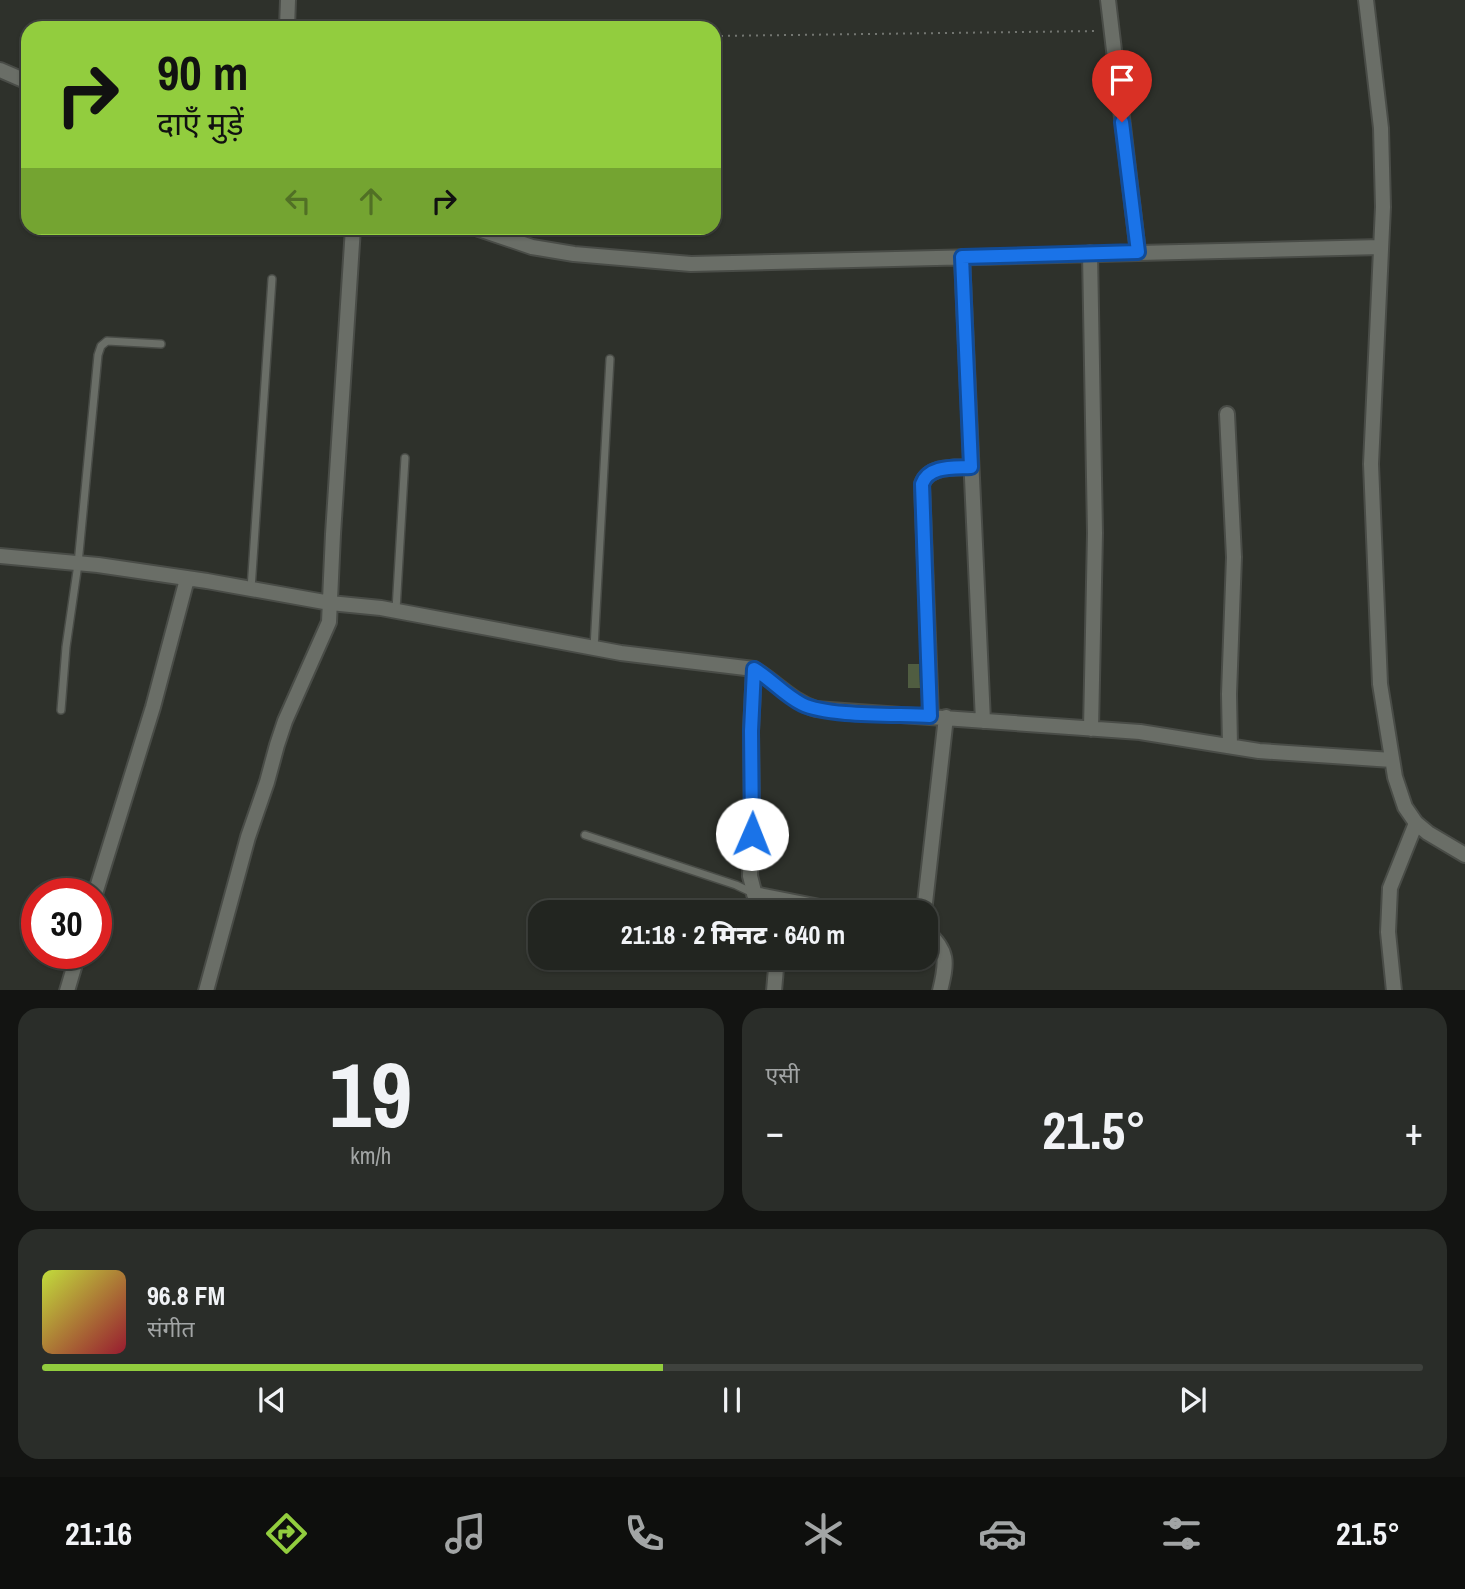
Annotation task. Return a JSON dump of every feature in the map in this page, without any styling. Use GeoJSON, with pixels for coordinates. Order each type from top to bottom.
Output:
{"type":"FeatureCollection","features":[{"type":"Feature","properties":{"kind":"street"},"geometry":{"type":"LineString","coordinates":[[287,21],[288,0]]}},
{"type":"Feature","properties":{"kind":"street"},"geometry":{"type":"LineString","coordinates":[[1108,0],[1138,252]]}},
{"type":"Feature","properties":{"kind":"street"},"geometry":{"type":"LineString","coordinates":[[1366,0],[1381,128],[1381,247],[1371,464],[1380,684],[1399,796],[1416,823],[1465,855]]}},
{"type":"Feature","properties":{"kind":"street"},"geometry":{"type":"LineString","coordinates":[[0,70],[21,79]]}},
{"type":"Feature","properties":{"kind":"street"},"geometry":{"type":"LineString","coordinates":[[206,990],[276,745],[327,629],[331,612],[353,235]]}},
{"type":"Feature","properties":{"kind":"street"},"geometry":{"type":"LineString","coordinates":[[497,235],[532,247],[574,254],[691,264],[1381,247]]}},
{"type":"Feature","properties":{"kind":"street"},"geometry":{"type":"LineString","coordinates":[[1090,253],[1095,533],[1091,729]]}},
{"type":"Feature","properties":{"kind":"street"},"geometry":{"type":"LineString","coordinates":[[962,257],[983,722]]}},
{"type":"Feature","properties":{"kind":"street"},"geometry":{"type":"LineString","coordinates":[[1227,414],[1234,557],[1229,694],[1230,746]]}},
{"type":"Feature","properties":{"kind":"street"},"geometry":{"type":"LineString","coordinates":[[930,716],[922,484],[931,472],[971,467]]}},
{"type":"Feature","properties":{"kind":"street"},"geometry":{"type":"LineString","coordinates":[[0,556],[78,564],[330,603],[396,610],[594,648],[754,669],[791,698],[816,709],[1140,733],[1259,751],[1392,760]]}},
{"type":"Feature","properties":{"kind":"street"},"geometry":{"type":"LineString","coordinates":[[100,878],[153,707],[187,579]]}},
{"type":"Feature","properties":{"kind":"street"},"geometry":{"type":"LineString","coordinates":[[754,669],[750,876],[757,900]]}},
{"type":"Feature","properties":{"kind":"street"},"geometry":{"type":"LineString","coordinates":[[926,900],[946,718]]}},
{"type":"Feature","properties":{"kind":"street"},"geometry":{"type":"LineString","coordinates":[[1394,990],[1388,932],[1390,888],[1416,823]]}},
{"type":"Feature","properties":{"kind":"street"},"geometry":{"type":"LineString","coordinates":[[754,894],[784,900]]}},
{"type":"Feature","properties":{"kind":"street"},"geometry":{"type":"LineString","coordinates":[[938,944],[946,962],[940,990]]}},
{"type":"Feature","properties":{"kind":"street"},"geometry":{"type":"LineString","coordinates":[[67,990],[73,969]]}},
{"type":"Feature","properties":{"kind":"street"},"geometry":{"type":"LineString","coordinates":[[774,990],[775,970]]}},
{"type":"Feature","properties":{"kind":"lane"},"geometry":{"type":"LineString","coordinates":[[250,589],[272,279]]}},
{"type":"Feature","properties":{"kind":"lane"},"geometry":{"type":"LineString","coordinates":[[61,710],[96,369],[102,346],[107,341],[119,340],[161,344]]}},
{"type":"Feature","properties":{"kind":"lane"},"geometry":{"type":"LineString","coordinates":[[594,648],[610,359]]}},
{"type":"Feature","properties":{"kind":"lane"},"geometry":{"type":"LineString","coordinates":[[396,610],[405,458]]}},
{"type":"Feature","properties":{"kind":"lane"},"geometry":{"type":"LineString","coordinates":[[585,835],[736,885],[754,894]]}},
{"type":"Feature","properties":{"kind":"path"},"geometry":{"type":"LineString","coordinates":[[721,36],[1112,31]]}},
{"type":"Feature","properties":{"kind":"building"},"geometry":{"type":"Polygon","coordinates":[[[908,664],[919,664],[920,688],[908,688],[908,664]]]}},
{"type":"Feature","properties":{"kind":"route"},"geometry":{"type":"LineString","coordinates":[[752,834],[751,731],[754,669],[791,698],[816,709],[930,716],[922,484],[931,472],[971,467],[962,257],[1138,252],[1122,122]]}}]}
